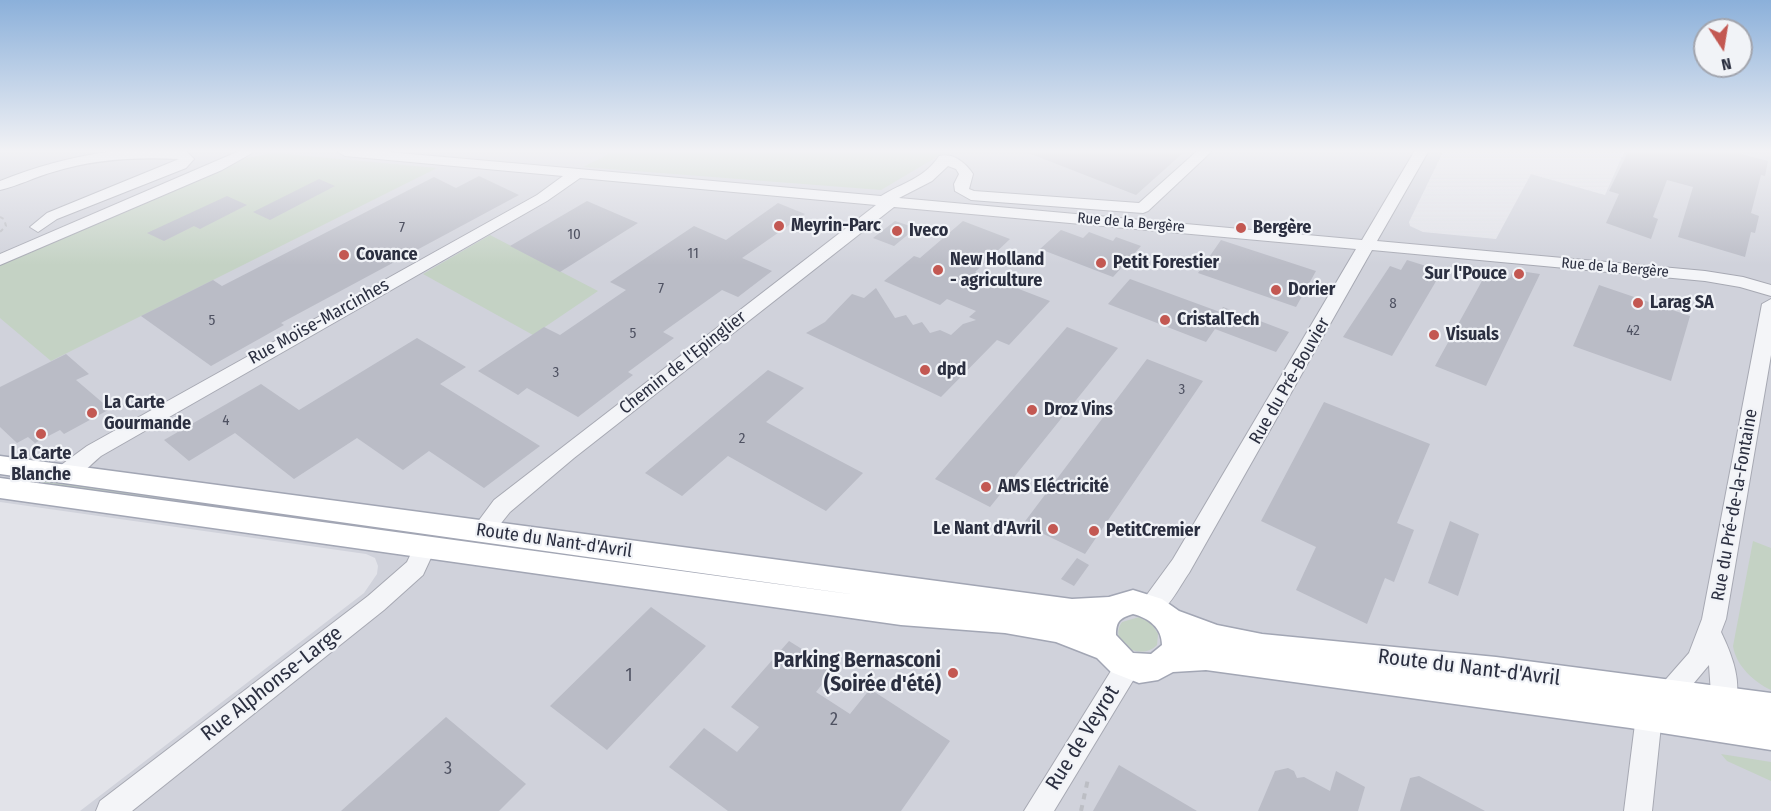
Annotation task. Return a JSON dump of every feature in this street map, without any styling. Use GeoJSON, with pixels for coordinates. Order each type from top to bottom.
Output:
{"type":"FeatureCollection","features":[{"type":"Feature","properties":{"kind":"main road","name":"Route du Nant-d'Avril"},"geometry":{"type":"LineString","coordinates":[[0,465],[983,600],[1072,611],[1109,609]]}},
{"type":"Feature","properties":{"kind":"main road","name":"Route du Nant-d'Avril"},"geometry":{"type":"LineString","coordinates":[[0,488],[901,614],[1017,623],[1071,633],[1104,647]]}},
{"type":"Feature","properties":{"kind":"main road"},"geometry":{"type":"LineString","coordinates":[[1133,602],[1160,614],[1177,636],[1178,645],[1170,659],[1161,667],[1150,669],[1128,666],[1104,647],[1099,629],[1109,609],[1133,602]]}},
{"type":"Feature","properties":{"kind":"main road","name":"Route du Nant-d'Avril"},"geometry":{"type":"LineString","coordinates":[[1160,614],[1217,638],[1262,647],[1380,657],[1655,705],[1771,735]]}},
{"type":"Feature","properties":{"kind":"main road","name":"Route du Nant-d'Avril"},"geometry":{"type":"LineString","coordinates":[[1170,659],[1206,657],[1655,705],[1724,701],[1771,708]]}},
{"type":"Feature","properties":{"kind":"street"},"geometry":{"type":"LineString","coordinates":[[38,227],[52,216],[118,190]]}},
{"type":"Feature","properties":{"kind":"street"},"geometry":{"type":"LineString","coordinates":[[0,260],[164,190]]}},
{"type":"Feature","properties":{"kind":"street","name":"Rue Moïse-Marcinhes"},"geometry":{"type":"LineString","coordinates":[[64,474],[94,451],[554,190]]}},
{"type":"Feature","properties":{"kind":"street","name":"Rue de la Bergère"},"geometry":{"type":"LineString","coordinates":[[794,190],[892,197],[1366,245],[1706,276],[1743,282],[1771,291]]}},
{"type":"Feature","properties":{"kind":"street","name":"Chemin de l'Epinglier"},"geometry":{"type":"LineString","coordinates":[[482,531],[502,506],[567,453],[892,197],[906,190]]}},
{"type":"Feature","properties":{"kind":"street"},"geometry":{"type":"LineString","coordinates":[[962,190],[971,195],[1143,208],[1163,190]]}},
{"type":"Feature","properties":{"kind":"street","name":"Rue du Pré-Bouvier"},"geometry":{"type":"LineString","coordinates":[[1160,614],[1187,556],[1318,333],[1399,190]]}},
{"type":"Feature","properties":{"kind":"street","name":"Rue du Pré-de-la-Fontaine"},"geometry":{"type":"LineString","coordinates":[[1655,705],[1699,659],[1710,634],[1771,304]]}},
{"type":"Feature","properties":{"kind":"street","name":"Rue Alphonse-Large"},"geometry":{"type":"LineString","coordinates":[[110,811],[376,603],[415,567],[424,549]]}},
{"type":"Feature","properties":{"kind":"street"},"geometry":{"type":"LineString","coordinates":[[1710,634],[1722,664],[1725,683],[1724,701]]}},
{"type":"Feature","properties":{"kind":"street","name":"Rue de Veyrot"},"geometry":{"type":"LineString","coordinates":[[1038,811],[1128,666]]}},
{"type":"Feature","properties":{"kind":"street"},"geometry":{"type":"LineString","coordinates":[[1638,811],[1655,705]]}},
{"type":"Feature","properties":{"kind":"path"},"geometry":{"type":"LineString","coordinates":[[0,217],[4,219],[6,226],[0,232]]}},
{"type":"Feature","properties":{"kind":"path"},"geometry":{"type":"LineString","coordinates":[[1081,811],[1088,779]]}},
{"type":"Feature","properties":{"kind":"shaded area"},"geometry":{"type":"Polygon","coordinates":[[[0,190],[1425,190],[1409,222],[1410,226],[1423,232],[1496,239],[1522,190],[1587,190],[1605,195],[1607,190],[1771,190],[1771,811],[80,811],[364,593],[377,574],[378,566],[375,558],[366,554],[0,502],[0,190]]]}},
{"type":"Feature","properties":{"kind":"green space"},"geometry":{"type":"Polygon","coordinates":[[[173,190],[393,190],[51,361],[0,318],[0,265],[173,190]]]}},
{"type":"Feature","properties":{"kind":"green space"},"geometry":{"type":"Polygon","coordinates":[[[490,235],[598,291],[533,335],[423,274],[490,235]]]}},
{"type":"Feature","properties":{"kind":"green space"},"geometry":{"type":"Polygon","coordinates":[[[16,476],[378,526],[374,531],[10,480],[16,476]]]}},
{"type":"Feature","properties":{"kind":"green space"},"geometry":{"type":"Polygon","coordinates":[[[393,529],[893,597],[893,603],[391,533],[393,529]]]}},
{"type":"Feature","properties":{"kind":"green space"},"geometry":{"type":"Polygon","coordinates":[[[1753,541],[1771,548],[1771,690],[1758,683],[1742,667],[1733,646],[1753,541]]]}},
{"type":"Feature","properties":{"kind":"green space"},"geometry":{"type":"Polygon","coordinates":[[[1139,617],[1151,623],[1158,634],[1157,645],[1143,652],[1128,648],[1119,637],[1122,622],[1139,617]]]}},
{"type":"Feature","properties":{"kind":"green space"},"geometry":{"type":"Polygon","coordinates":[[[1721,754],[1771,762],[1771,781],[1727,761],[1721,754]]]}},
{"type":"Feature","properties":{"kind":"building"},"geometry":{"type":"Polygon","coordinates":[[[297,190],[328,190],[270,220],[253,212],[297,190]]]}},
{"type":"Feature","properties":{"kind":"building"},"geometry":{"type":"Polygon","coordinates":[[[409,190],[508,190],[519,195],[281,323],[284,325],[211,366],[141,316],[213,280],[222,286],[409,190]]]}},
{"type":"Feature","properties":{"kind":"building"},"geometry":{"type":"Polygon","coordinates":[[[1123,190],[1142,190],[1136,195],[1123,190]]]}},
{"type":"Feature","properties":{"kind":"building"},"geometry":{"type":"Polygon","coordinates":[[[1663,190],[1653,217],[1658,219],[1651,239],[1606,223],[1619,194],[1609,191],[1663,190]]]}},
{"type":"Feature","properties":{"kind":"building"},"geometry":{"type":"Polygon","coordinates":[[[1692,190],[1757,190],[1751,213],[1759,216],[1755,233],[1751,232],[1745,257],[1678,237],[1692,190]]]}},
{"type":"Feature","properties":{"kind":"building"},"geometry":{"type":"Polygon","coordinates":[[[227,196],[247,205],[200,229],[194,226],[164,241],[147,233],[227,196]]]}},
{"type":"Feature","properties":{"kind":"building"},"geometry":{"type":"Polygon","coordinates":[[[587,201],[638,223],[560,272],[510,246],[587,201]]]}},
{"type":"Feature","properties":{"kind":"building"},"geometry":{"type":"Polygon","coordinates":[[[778,203],[805,214],[742,258],[772,271],[738,297],[722,290],[663,332],[674,338],[628,372],[633,375],[578,417],[527,388],[518,395],[478,371],[544,327],[560,335],[626,290],[610,282],[694,226],[726,240],[778,203]]]}},
{"type":"Feature","properties":{"kind":"building","name":"Iveco"},"geometry":{"type":"Polygon","coordinates":[[[895,221],[916,228],[894,246],[873,238],[895,221]]]}},
{"type":"Feature","properties":{"kind":"building"},"geometry":{"type":"Polygon","coordinates":[[[963,221],[1010,239],[975,272],[1050,301],[1009,345],[997,340],[941,397],[806,333],[825,322],[852,294],[864,298],[876,288],[895,318],[906,315],[913,325],[922,322],[930,333],[940,330],[951,335],[963,324],[976,320],[969,317],[976,311],[947,299],[940,305],[884,281],[914,256],[920,258],[963,221]]]}},
{"type":"Feature","properties":{"kind":"building","name":"Petit Forestier"},"geometry":{"type":"Polygon","coordinates":[[[1061,230],[1083,238],[1089,232],[1113,241],[1116,237],[1141,246],[1113,277],[1040,249],[1061,230]]]}},
{"type":"Feature","properties":{"kind":"building","name":"Dorier"},"geometry":{"type":"Polygon","coordinates":[[[1221,240],[1316,271],[1296,307],[1198,273],[1221,240]]]}},
{"type":"Feature","properties":{"kind":"building"},"geometry":{"type":"Polygon","coordinates":[[[1407,260],[1442,271],[1392,356],[1343,337],[1390,266],[1401,270],[1407,260]]]}},
{"type":"Feature","properties":{"kind":"building"},"geometry":{"type":"Polygon","coordinates":[[[1488,270],[1510,278],[1513,270],[1540,274],[1486,386],[1435,366],[1488,270]]]}},
{"type":"Feature","properties":{"kind":"building"},"geometry":{"type":"Polygon","coordinates":[[[1130,279],[1220,312],[1223,307],[1289,332],[1276,352],[1215,329],[1206,342],[1108,304],[1130,279]]]}},
{"type":"Feature","properties":{"kind":"building"},"geometry":{"type":"Polygon","coordinates":[[[1599,285],[1690,316],[1671,381],[1573,346],[1599,285]]]}},
{"type":"Feature","properties":{"kind":"building","name":"Droz Vins"},"geometry":{"type":"Polygon","coordinates":[[[1067,327],[1118,348],[990,507],[935,479],[1067,327]]]}},
{"type":"Feature","properties":{"kind":"building"},"geometry":{"type":"Polygon","coordinates":[[[417,338],[466,367],[440,384],[540,446],[484,488],[429,451],[403,470],[357,438],[294,479],[235,433],[189,461],[164,440],[261,384],[299,410],[417,338]]]}},
{"type":"Feature","properties":{"kind":"building"},"geometry":{"type":"Polygon","coordinates":[[[66,354],[89,374],[76,380],[110,409],[64,434],[60,430],[35,443],[28,437],[17,443],[0,427],[0,387],[66,354]]]}},
{"type":"Feature","properties":{"kind":"building"},"geometry":{"type":"Polygon","coordinates":[[[1147,359],[1203,381],[1085,554],[1023,524],[1147,359]]]}},
{"type":"Feature","properties":{"kind":"building"},"geometry":{"type":"Polygon","coordinates":[[[768,370],[804,388],[766,422],[863,473],[826,511],[728,456],[682,496],[645,473],[768,370]]]}},
{"type":"Feature","properties":{"kind":"building"},"geometry":{"type":"Polygon","coordinates":[[[1324,402],[1430,444],[1397,523],[1414,530],[1394,582],[1385,578],[1367,624],[1296,590],[1316,547],[1261,521],[1324,402]]]}},
{"type":"Feature","properties":{"kind":"building"},"geometry":{"type":"Polygon","coordinates":[[[1450,521],[1479,534],[1458,596],[1428,583],[1450,521]]]}},
{"type":"Feature","properties":{"kind":"building"},"geometry":{"type":"Polygon","coordinates":[[[1077,558],[1089,565],[1074,586],[1061,579],[1077,558]]]}},
{"type":"Feature","properties":{"kind":"building"},"geometry":{"type":"Polygon","coordinates":[[[651,607],[706,646],[607,750],[550,706],[651,607]]]}},
{"type":"Feature","properties":{"kind":"building"},"geometry":{"type":"Polygon","coordinates":[[[789,641],[834,669],[816,692],[850,714],[870,689],[950,741],[901,811],[728,811],[669,767],[704,728],[737,752],[759,727],[731,707],[789,641]]]}},
{"type":"Feature","properties":{"kind":"building"},"geometry":{"type":"Polygon","coordinates":[[[446,717],[526,784],[499,811],[341,811],[446,717]]]}},
{"type":"Feature","properties":{"kind":"building"},"geometry":{"type":"Polygon","coordinates":[[[1119,765],[1197,811],[1093,811],[1119,765]]]}},
{"type":"Feature","properties":{"kind":"building"},"geometry":{"type":"Polygon","coordinates":[[[1288,768],[1294,771],[1297,778],[1304,777],[1330,791],[1336,771],[1365,787],[1358,811],[1258,811],[1275,771],[1288,768]]]}},
{"type":"Feature","properties":{"kind":"building"},"geometry":{"type":"Polygon","coordinates":[[[1419,776],[1485,811],[1400,811],[1410,778],[1419,776]]]}},
{"type":"Feature","properties":{"kind":"place","name":"Meyrin-Parc"},"geometry":{"type":"Point","coordinates":[779,226]}},
{"type":"Feature","properties":{"kind":"place","name":"Bergère"},"geometry":{"type":"Point","coordinates":[1241,228]}},
{"type":"Feature","properties":{"kind":"place","name":"Iveco"},"geometry":{"type":"Point","coordinates":[897,231]}},
{"type":"Feature","properties":{"kind":"place","name":"Covance"},"geometry":{"type":"Point","coordinates":[344,255]}},
{"type":"Feature","properties":{"kind":"place","name":"Petit Forestier"},"geometry":{"type":"Point","coordinates":[1101,263]}},
{"type":"Feature","properties":{"kind":"place","name":"New Holland - agriculture"},"geometry":{"type":"Point","coordinates":[938,270]}},
{"type":"Feature","properties":{"kind":"place","name":"Sur l'Pouce"},"geometry":{"type":"Point","coordinates":[1519,274]}},
{"type":"Feature","properties":{"kind":"place","name":"Dorier"},"geometry":{"type":"Point","coordinates":[1276,290]}},
{"type":"Feature","properties":{"kind":"place","name":"Larag SA"},"geometry":{"type":"Point","coordinates":[1638,303]}},
{"type":"Feature","properties":{"kind":"place","name":"CristalTech"},"geometry":{"type":"Point","coordinates":[1165,320]}},
{"type":"Feature","properties":{"kind":"place","name":"Visuals"},"geometry":{"type":"Point","coordinates":[1434,335]}},
{"type":"Feature","properties":{"kind":"place","name":"dpd"},"geometry":{"type":"Point","coordinates":[925,370]}},
{"type":"Feature","properties":{"kind":"place","name":"Droz Vins"},"geometry":{"type":"Point","coordinates":[1032,410]}},
{"type":"Feature","properties":{"kind":"place","name":"La Carte Gourmande"},"geometry":{"type":"Point","coordinates":[92,413]}},
{"type":"Feature","properties":{"kind":"place","name":"La Carte Blanche"},"geometry":{"type":"Point","coordinates":[41,434]}},
{"type":"Feature","properties":{"kind":"place","name":"AMS Eléctricité"},"geometry":{"type":"Point","coordinates":[986,487]}},
{"type":"Feature","properties":{"kind":"place","name":"Le Nant d'Avril"},"geometry":{"type":"Point","coordinates":[1053,529]}},
{"type":"Feature","properties":{"kind":"place","name":"PetitCremier"},"geometry":{"type":"Point","coordinates":[1094,531]}},
{"type":"Feature","properties":{"kind":"place","name":"Parking Bernasconi (Soirée d'été)"},"geometry":{"type":"Point","coordinates":[953,673]}}]}
